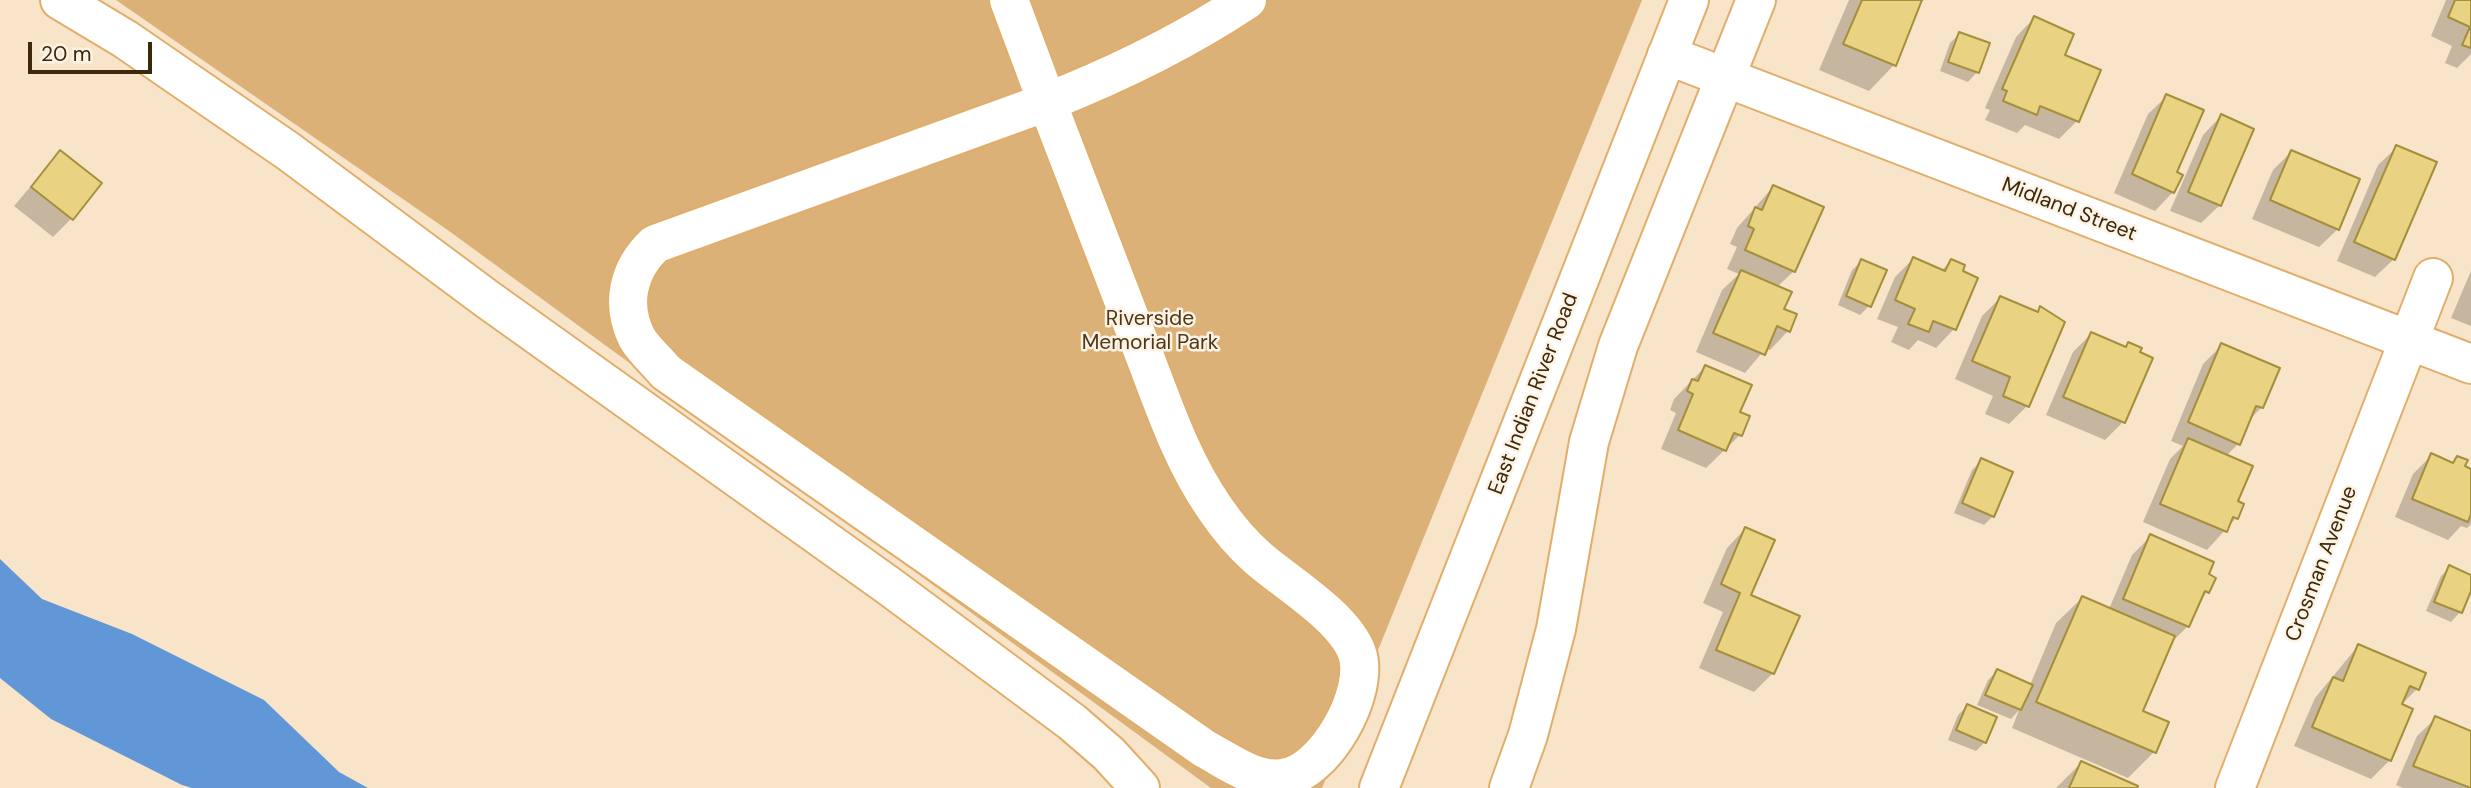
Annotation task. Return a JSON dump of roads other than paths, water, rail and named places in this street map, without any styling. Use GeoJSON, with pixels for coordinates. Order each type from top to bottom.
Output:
{"type":"FeatureCollection","features":[{"type":"Feature","properties":{"kind":"main road"},"geometry":{"type":"LineString","coordinates":[[60,0],[125,39],[288,151],[487,299],[900,594],[1072,722],[1109,754],[1140,788]]}},
{"type":"Feature","properties":{"kind":"main road"},"geometry":{"type":"LineString","coordinates":[[1009,0],[1047,102],[1182,453],[1214,508],[1256,556],[1347,632],[1357,655],[1359,672],[1353,703],[1334,740],[1309,767],[1284,779],[1261,778],[1205,748],[666,372],[638,339],[628,309],[629,281],[640,258],[655,244],[1047,102],[1121,72],[1209,25],[1247,0]]}},
{"type":"Feature","properties":{"kind":"main road","name":"East Indian River Road"},"geometry":{"type":"LineString","coordinates":[[1379,788],[1689,0]]}},
{"type":"Feature","properties":{"kind":"main road"},"geometry":{"type":"LineString","coordinates":[[1509,788],[1528,735],[1556,629],[1589,442],[1611,370],[1756,0]]}},
{"type":"Feature","properties":{"kind":"main road","name":"Midland Street"},"geometry":{"type":"LineString","coordinates":[[1667,55],[2471,364]]}},
{"type":"Feature","properties":{"kind":"main road","name":"Crosman Avenue"},"geometry":{"type":"LineString","coordinates":[[2246,785],[2433,278]]}},
{"type":"Feature","properties":{"kind":"water"},"geometry":{"type":"Polygon","coordinates":[[[0,559],[42,599],[132,634],[264,700],[339,772],[368,788],[192,788],[51,719],[0,678],[0,559]]]}},
{"type":"Feature","properties":{"kind":"park label","name":"Riverside Memorial Park"},"geometry":{"type":"Point","coordinates":[1150,331]}}]}
